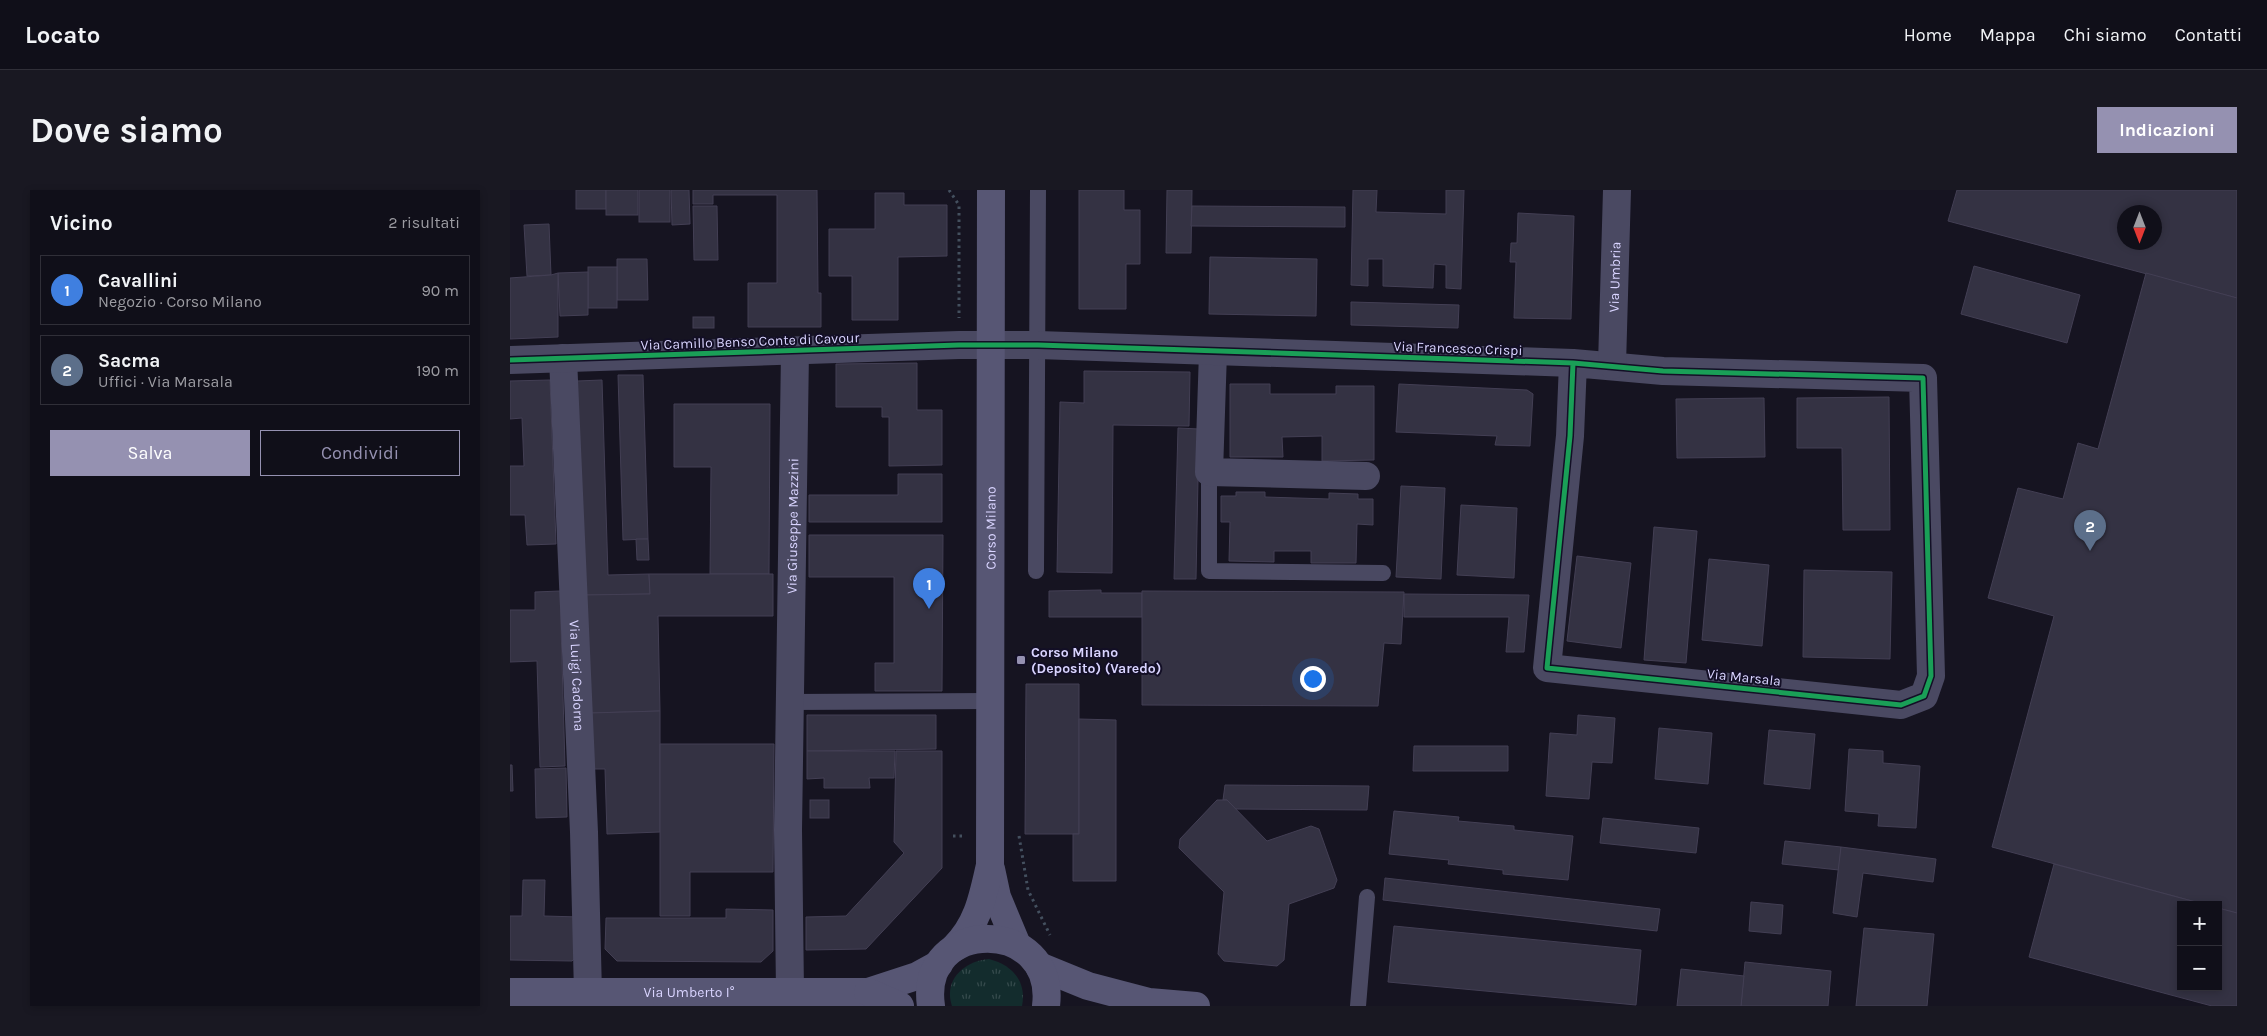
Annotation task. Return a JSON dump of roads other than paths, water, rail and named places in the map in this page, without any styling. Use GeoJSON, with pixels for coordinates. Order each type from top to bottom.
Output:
{"type":"FeatureCollection","features":[{"type":"Feature","properties":{"kind":"main road","name":"Corso Milano"},"geometry":{"type":"LineString","coordinates":[[991,190],[990,865],[997,897],[1017,945]]}},
{"type":"Feature","properties":{"kind":"main road","name":"Corso Milano"},"geometry":{"type":"LineString","coordinates":[[946,956],[969,931],[975,921],[990,865]]}},
{"type":"Feature","properties":{"kind":"main road"},"geometry":{"type":"LineString","coordinates":[[868,992],[917,976],[970,940],[987,937],[1017,945],[1029,954],[1039,966],[1046,989],[1046,1006]]}},
{"type":"Feature","properties":{"kind":"main road"},"geometry":{"type":"LineString","coordinates":[[931,1006],[929,996],[932,979],[946,956]]}},
{"type":"Feature","properties":{"kind":"main road"},"geometry":{"type":"LineString","coordinates":[[1039,966],[1140,1004],[1196,1006]]}},
{"type":"Feature","properties":{"kind":"main road","name":"Via Umberto I°"},"geometry":{"type":"LineString","coordinates":[[510,992],[588,992],[730,999],[790,992],[868,992]]}},
{"type":"Feature","properties":{"kind":"main road"},"geometry":{"type":"LineString","coordinates":[[868,992],[900,1006]]}},
{"type":"Feature","properties":{"kind":"street","name":"Via Umbria"},"geometry":{"type":"LineString","coordinates":[[1612,365],[1617,190]]}},
{"type":"Feature","properties":{"kind":"street","name":"Via Francesco Crispi"},"geometry":{"type":"LineString","coordinates":[[992,345],[1573,363],[1663,371],[1923,378]]}},
{"type":"Feature","properties":{"kind":"street","name":"Via Camillo Benso Conte di Cavour"},"geometry":{"type":"LineString","coordinates":[[510,360],[992,345]]}},
{"type":"Feature","properties":{"kind":"street","name":"Via Giuseppe Mazzini"},"geometry":{"type":"LineString","coordinates":[[790,992],[788,830],[795,351]]}},
{"type":"Feature","properties":{"kind":"street"},"geometry":{"type":"LineString","coordinates":[[1213,352],[1210,472],[1366,476]]}},
{"type":"Feature","properties":{"kind":"street","name":"Via Luigi Cadorna"},"geometry":{"type":"LineString","coordinates":[[563,358],[583,823],[588,992]]}},
{"type":"Feature","properties":{"kind":"street","name":"Via Marsala"},"geometry":{"type":"LineString","coordinates":[[1573,363],[1570,436],[1547,668],[1901,705],[1924,696],[1931,676],[1923,378]]}},
{"type":"Feature","properties":{"kind":"lane"},"geometry":{"type":"LineString","coordinates":[[1036,571],[1038,190]]}},
{"type":"Feature","properties":{"kind":"lane"},"geometry":{"type":"LineString","coordinates":[[1210,472],[1209,571],[1383,573]]}},
{"type":"Feature","properties":{"kind":"lane"},"geometry":{"type":"LineString","coordinates":[[790,702],[991,701]]}},
{"type":"Feature","properties":{"kind":"lane"},"geometry":{"type":"LineString","coordinates":[[1358,1006],[1368,897]]}},
{"type":"Feature","properties":{"kind":"place","name":"Sacma"},"geometry":{"type":"Point","coordinates":[2090,551]}},
{"type":"Feature","properties":{"kind":"place","name":"Cavallini"},"geometry":{"type":"Point","coordinates":[929,609]}},
{"type":"Feature","properties":{"kind":"place","name":"Corso Milano (Deposito) (Varedo)"},"geometry":{"type":"Point","coordinates":[1021,660]}}]}
